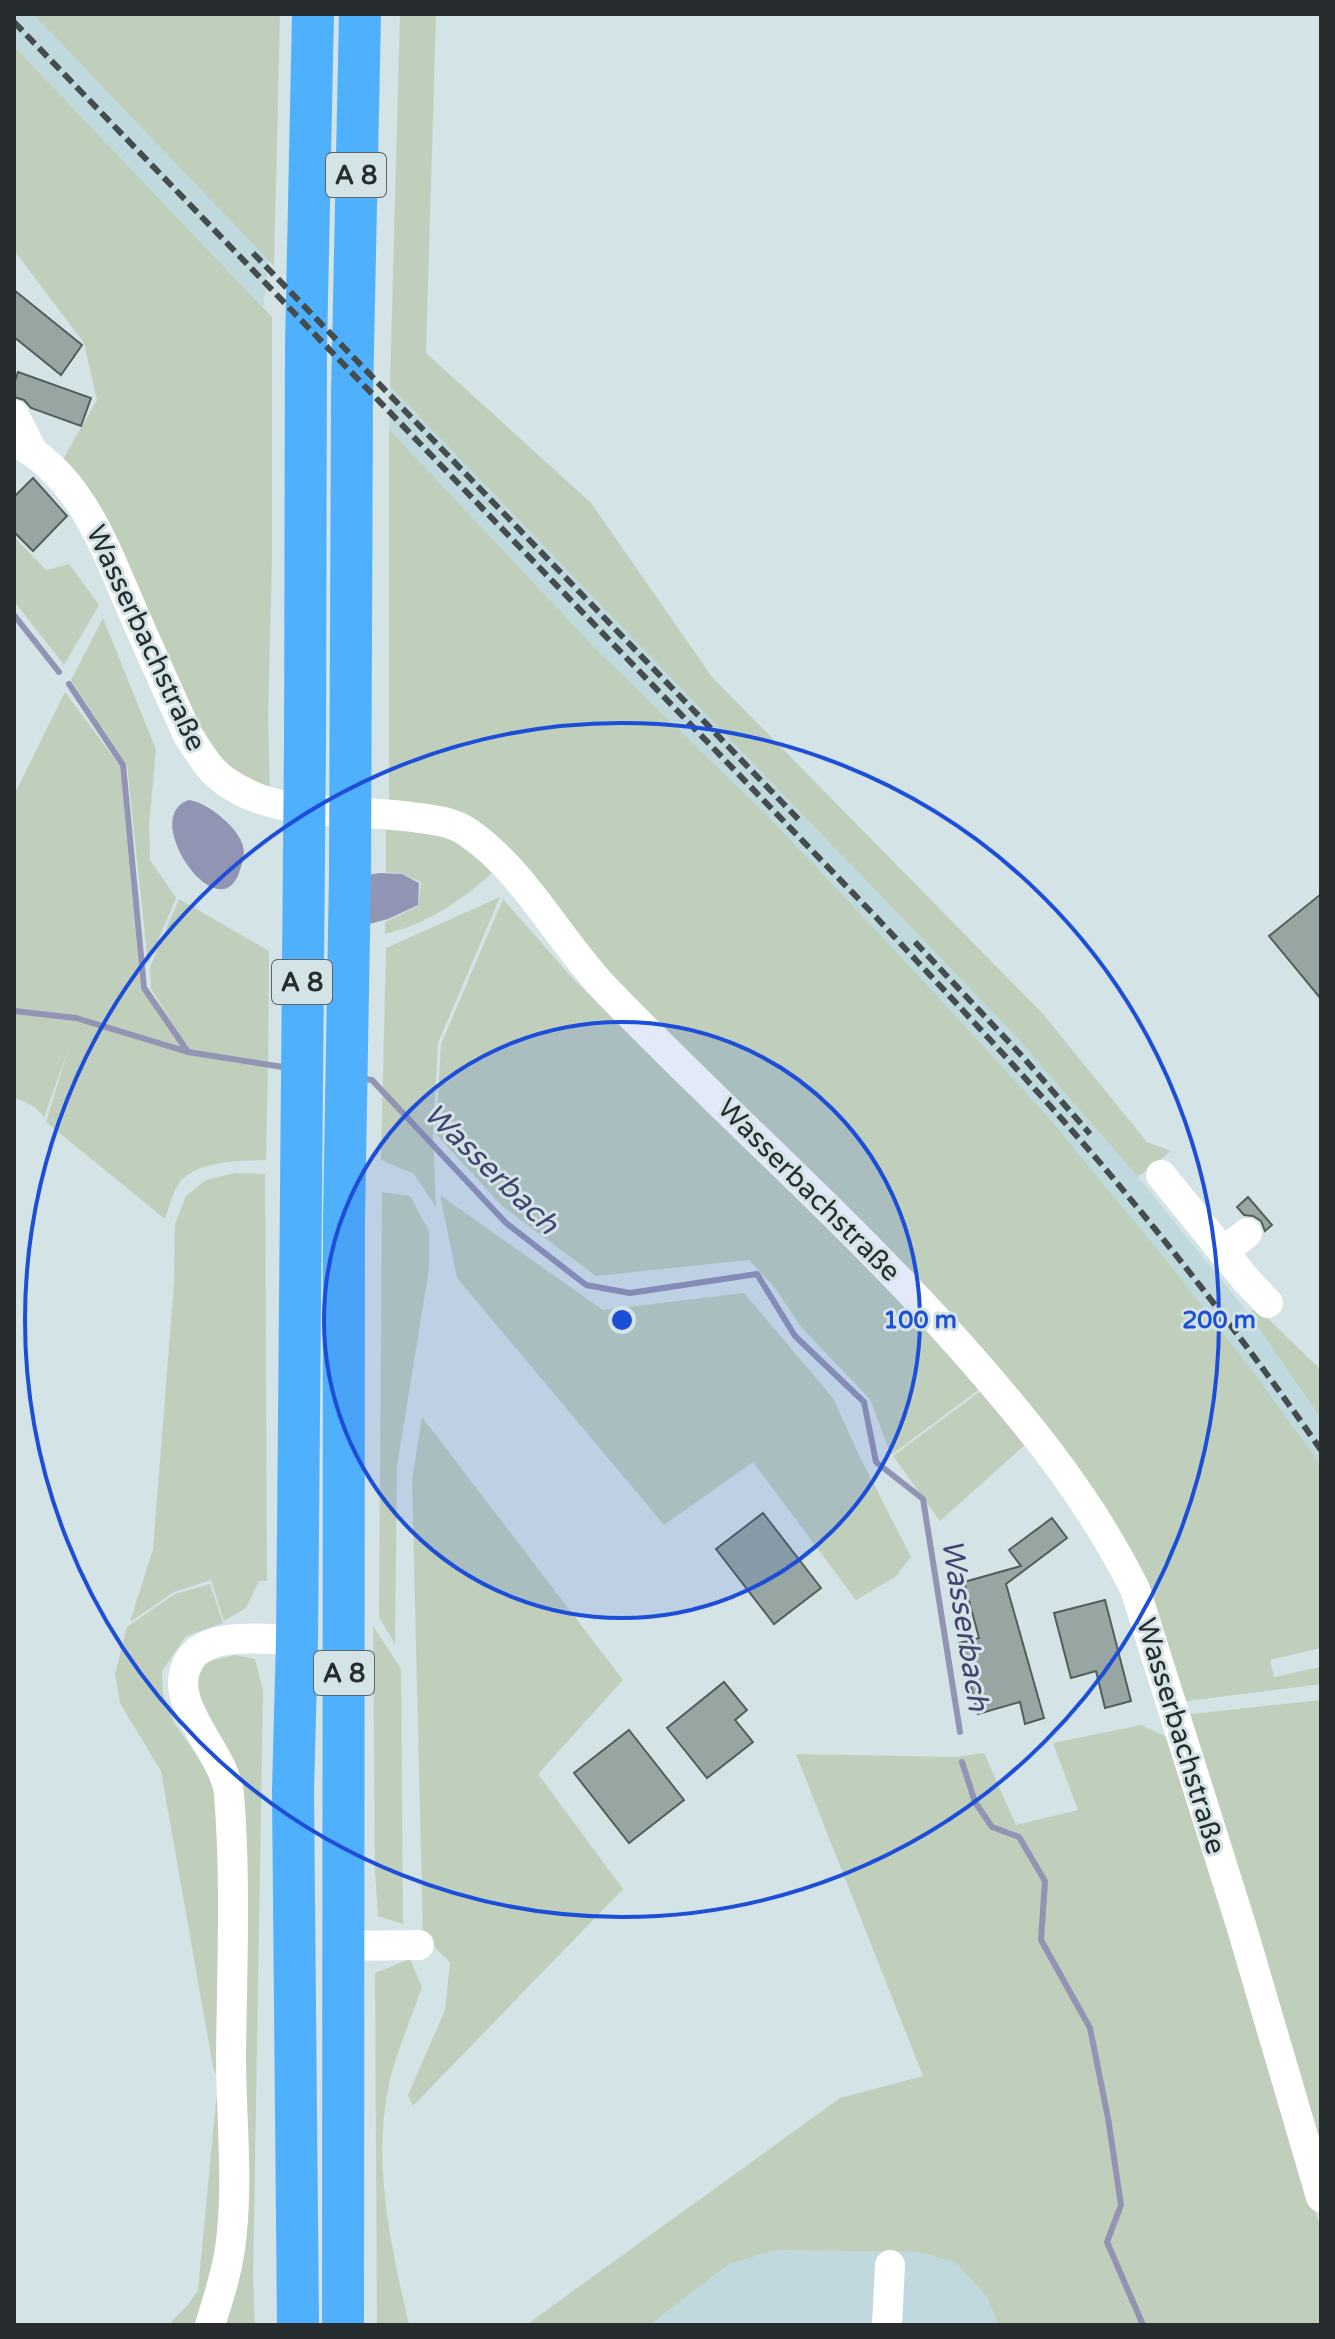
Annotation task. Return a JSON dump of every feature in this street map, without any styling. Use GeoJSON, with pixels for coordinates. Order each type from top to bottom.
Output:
{"type":"FeatureCollection","features":[{"type":"Feature","properties":{"kind":"highway","name":"A 8"},"geometry":{"type":"LineString","coordinates":[[298,2325],[293,1791],[297,1640],[306,347],[313,14]]}},
{"type":"Feature","properties":{"kind":"highway","name":"A 8"},"geometry":{"type":"LineString","coordinates":[[343,2325],[344,1219],[350,876],[352,396],[360,14]]}},
{"type":"Feature","properties":{"kind":"street"},"geometry":{"type":"LineString","coordinates":[[14,415],[23,447]]}},
{"type":"Feature","properties":{"kind":"street","name":"Wasserbachstraße"},"geometry":{"type":"LineString","coordinates":[[23,447],[65,480],[84,506],[188,735],[225,781],[260,800],[309,810],[382,813],[444,821],[466,831],[489,848],[513,873],[607,991],[881,1259],[932,1314],[997,1388],[1074,1484],[1112,1542],[1135,1589],[1236,1910],[1321,2197]]}},
{"type":"Feature","properties":{"kind":"street"},"geometry":{"type":"LineString","coordinates":[[1161,1175],[1268,1303]]}},
{"type":"Feature","properties":{"kind":"street"},"geometry":{"type":"LineString","coordinates":[[1223,1252],[1247,1233]]}},
{"type":"Feature","properties":{"kind":"street"},"geometry":{"type":"LineString","coordinates":[[210,2325],[230,2247],[233,2178],[229,1806],[228,1790],[218,1760],[194,1720],[182,1691],[189,1661],[206,1645],[227,1639],[297,1640]]}},
{"type":"Feature","properties":{"kind":"street"},"geometry":{"type":"LineString","coordinates":[[342,1946],[419,1945]]}},
{"type":"Feature","properties":{"kind":"street"},"geometry":{"type":"LineString","coordinates":[[887,2325],[890,2265]]}},
{"type":"Feature","properties":{"kind":"shaded area"},"geometry":{"type":"Polygon","coordinates":[[[14,14],[33,14],[269,260],[263,307],[14,46],[14,14]]]}},
{"type":"Feature","properties":{"kind":"shaded area"},"geometry":{"type":"Polygon","coordinates":[[[390,386],[1011,1031],[1138,1177],[1249,1314],[1321,1419],[1321,1465],[1168,1262],[1050,1119],[770,818],[597,650],[389,429],[390,386]]]}},
{"type":"Feature","properties":{"kind":"shaded area"},"geometry":{"type":"Polygon","coordinates":[[[776,2250],[919,2252],[956,2263],[987,2297],[998,2325],[650,2325],[729,2264],[776,2250]]]}},
{"type":"Feature","properties":{"kind":"green space"},"geometry":{"type":"Polygon","coordinates":[[[33,14],[280,14],[274,266],[33,14]]]}},
{"type":"Feature","properties":{"kind":"green space"},"geometry":{"type":"Polygon","coordinates":[[[400,14],[436,14],[426,353],[591,503],[712,677],[1043,1014],[1147,1142],[1171,1151],[1138,1177],[1011,1031],[390,386],[400,14]]]}},
{"type":"Feature","properties":{"kind":"green space"},"geometry":{"type":"Polygon","coordinates":[[[14,46],[272,317],[270,797],[209,759],[62,461],[97,400],[84,343],[14,250],[14,46]]]}},
{"type":"Feature","properties":{"kind":"green space"},"geometry":{"type":"Polygon","coordinates":[[[389,429],[597,650],[770,818],[920,977],[1050,1119],[1168,1262],[1254,1373],[1321,1465],[1321,1648],[1270,1660],[1274,1677],[1321,1667],[1321,1684],[1179,1702],[1115,1534],[634,1010],[520,869],[389,801],[389,429]]]}},
{"type":"Feature","properties":{"kind":"green space"},"geometry":{"type":"Polygon","coordinates":[[[14,537],[46,570],[69,564],[99,605],[64,665],[14,601],[14,537]]]}},
{"type":"Feature","properties":{"kind":"green space"},"geometry":{"type":"Polygon","coordinates":[[[103,618],[156,750],[149,825],[150,860],[176,898],[148,964],[127,765],[71,680],[103,618]]]}},
{"type":"Feature","properties":{"kind":"green space"},"geometry":{"type":"Polygon","coordinates":[[[65,692],[120,766],[141,993],[141,979],[174,1023],[151,989],[150,967],[179,899],[269,951],[268,1063],[189,1051],[186,1042],[185,1052],[268,1066],[266,1160],[220,1163],[187,1175],[177,1186],[165,1219],[46,1122],[70,1044],[44,1118],[31,1105],[14,1098],[14,795],[65,692]]]}},
{"type":"Feature","properties":{"kind":"green space"},"geometry":{"type":"Polygon","coordinates":[[[386,823],[437,829],[494,871],[444,910],[385,934],[385,922],[418,906],[421,882],[403,874],[386,872],[386,823]]]}},
{"type":"Feature","properties":{"kind":"green space"},"geometry":{"type":"Polygon","coordinates":[[[500,897],[438,1043],[433,1134],[436,1207],[414,1174],[381,1160],[386,948],[500,897]]]}},
{"type":"Feature","properties":{"kind":"green space"},"geometry":{"type":"Polygon","coordinates":[[[503,899],[574,980],[900,1291],[981,1388],[891,1455],[870,1399],[801,1327],[775,1288],[749,1260],[596,1276],[502,1206],[436,1134],[441,1044],[503,899]]]}},
{"type":"Feature","properties":{"kind":"green space"},"geometry":{"type":"Polygon","coordinates":[[[235,1173],[265,1174],[267,1581],[259,1581],[246,1608],[224,1621],[211,1580],[174,1592],[130,1622],[153,1549],[174,1283],[175,1224],[186,1196],[206,1180],[235,1173]]]}},
{"type":"Feature","properties":{"kind":"green space"},"geometry":{"type":"Polygon","coordinates":[[[382,1192],[410,1196],[429,1231],[429,1269],[397,1466],[395,1644],[379,1617],[382,1192]]]}},
{"type":"Feature","properties":{"kind":"green space"},"geometry":{"type":"Polygon","coordinates":[[[440,1195],[603,1310],[744,1293],[833,1398],[911,1557],[895,1577],[856,1600],[753,1462],[664,1525],[457,1278],[440,1195]]]}},
{"type":"Feature","properties":{"kind":"green space"},"geometry":{"type":"Polygon","coordinates":[[[1256,1307],[1321,1370],[1321,1419],[1249,1314],[1256,1307]]]}},
{"type":"Feature","properties":{"kind":"green space"},"geometry":{"type":"Polygon","coordinates":[[[982,1390],[1027,1443],[940,1521],[893,1456],[982,1390]]]}},
{"type":"Feature","properties":{"kind":"green space"},"geometry":{"type":"Polygon","coordinates":[[[422,1417],[623,1680],[538,1774],[623,1889],[413,2106],[408,2095],[445,2010],[450,1962],[423,1936],[412,1479],[422,1417]]]}},
{"type":"Feature","properties":{"kind":"green space"},"geometry":{"type":"Polygon","coordinates":[[[210,1584],[223,1623],[186,1636],[162,1671],[163,1695],[175,1724],[209,1773],[225,1806],[225,2200],[217,2266],[198,2325],[168,2325],[198,2290],[218,2080],[213,2067],[161,1771],[120,1703],[115,1674],[127,1627],[175,1594],[210,1584]]]}},
{"type":"Feature","properties":{"kind":"green space"},"geometry":{"type":"Polygon","coordinates":[[[373,1626],[401,1669],[403,1924],[378,1916],[373,1626]]]}},
{"type":"Feature","properties":{"kind":"green space"},"geometry":{"type":"Polygon","coordinates":[[[235,1655],[255,1659],[263,1691],[253,2280],[255,2325],[220,2325],[242,1852],[193,1687],[206,1662],[235,1655]]]}},
{"type":"Feature","properties":{"kind":"green space"},"geometry":{"type":"Polygon","coordinates":[[[1321,1700],[1321,2178],[1183,1715],[1321,1700]]]}},
{"type":"Feature","properties":{"kind":"green space"},"geometry":{"type":"Polygon","coordinates":[[[1141,1725],[1169,1738],[1321,2230],[1321,2325],[998,2325],[987,2297],[956,2263],[919,2252],[776,2250],[729,2264],[650,2325],[526,2325],[840,2098],[923,2076],[796,1754],[955,1757],[984,1753],[1016,1825],[1078,1810],[1053,1743],[1141,1725]]]}},
{"type":"Feature","properties":{"kind":"green space"},"geometry":{"type":"Polygon","coordinates":[[[410,1959],[422,1987],[393,2068],[382,2141],[390,2234],[409,2325],[377,2325],[375,1973],[410,1959]]]}},
{"type":"Feature","properties":{"kind":"water"},"geometry":{"type":"Polygon","coordinates":[[[188,800],[212,810],[229,824],[240,839],[243,858],[231,885],[219,889],[206,884],[192,872],[181,855],[172,820],[178,807],[188,800]]]}},
{"type":"Feature","properties":{"kind":"water"},"geometry":{"type":"Polygon","coordinates":[[[402,874],[419,883],[418,905],[388,919],[362,926],[354,877],[402,874]]]}},
{"type":"Feature","properties":{"kind":"building"},"geometry":{"type":"Polygon","coordinates":[[[14,290],[82,345],[61,375],[14,337],[14,290]]]}},
{"type":"Feature","properties":{"kind":"building"},"geometry":{"type":"Polygon","coordinates":[[[18,372],[91,398],[81,426],[31,408],[24,400],[14,397],[18,372]]]}},
{"type":"Feature","properties":{"kind":"building"},"geometry":{"type":"Polygon","coordinates":[[[33,478],[67,516],[33,551],[14,532],[14,497],[33,478]]]}},
{"type":"Feature","properties":{"kind":"building"},"geometry":{"type":"Polygon","coordinates":[[[1321,894],[1321,999],[1269,936],[1321,894]]]}},
{"type":"Feature","properties":{"kind":"building"},"geometry":{"type":"Polygon","coordinates":[[[1248,1197],[1272,1225],[1265,1231],[1261,1221],[1244,1215],[1237,1207],[1248,1197]]]}},
{"type":"Feature","properties":{"kind":"building"},"geometry":{"type":"Polygon","coordinates":[[[763,1513],[821,1588],[774,1624],[716,1549],[763,1513]]]}},
{"type":"Feature","properties":{"kind":"building"},"geometry":{"type":"Polygon","coordinates":[[[1052,1518],[1067,1538],[1006,1584],[1044,1718],[1025,1724],[1020,1702],[978,1714],[959,1643],[979,1638],[964,1582],[1021,1566],[1009,1550],[1052,1518]]]}},
{"type":"Feature","properties":{"kind":"building"},"geometry":{"type":"Polygon","coordinates":[[[1105,1600],[1131,1701],[1105,1708],[1096,1671],[1071,1678],[1054,1613],[1105,1600]]]}},
{"type":"Feature","properties":{"kind":"building"},"geometry":{"type":"Polygon","coordinates":[[[724,1682],[747,1710],[735,1720],[753,1742],[707,1778],[667,1728],[724,1682]]]}},
{"type":"Feature","properties":{"kind":"building"},"geometry":{"type":"Polygon","coordinates":[[[629,1730],[684,1800],[629,1843],[574,1773],[629,1730]]]}},
{"type":"Feature","properties":{"kind":"waterway"},"geometry":{"type":"LineString","coordinates":[[14,615],[59,672]]}},
{"type":"Feature","properties":{"kind":"waterway"},"geometry":{"type":"LineString","coordinates":[[69,684],[123,765],[144,988],[188,1052]]}},
{"type":"Feature","properties":{"kind":"waterway","name":"Wasserbach"},"geometry":{"type":"LineString","coordinates":[[14,1011],[76,1018],[188,1052],[289,1068]]}},
{"type":"Feature","properties":{"kind":"waterway","name":"Wasserbach"},"geometry":{"type":"LineString","coordinates":[[359,1078],[372,1080],[506,1223],[586,1285],[630,1293],[757,1274],[795,1336],[864,1402],[876,1462],[923,1499],[960,1732]]}},
{"type":"Feature","properties":{"kind":"waterway","name":"Wasserbach"},"geometry":{"type":"LineString","coordinates":[[962,1762],[975,1802],[992,1827],[1019,1837],[1045,1881],[1041,1940],[1090,2028],[1108,2118],[1121,2205],[1107,2242],[1143,2325]]}},
{"type":"Feature","properties":{"kind":"railway"},"geometry":{"type":"LineString","coordinates":[[14,22],[876,917],[1018,1071],[1159,1234],[1321,1450]]}},
{"type":"Feature","properties":{"kind":"railway"},"geometry":{"type":"LineString","coordinates":[[253,253],[802,823]]}},
{"type":"Feature","properties":{"kind":"railway"},"geometry":{"type":"LineString","coordinates":[[915,942],[1090,1134]]}}]}
